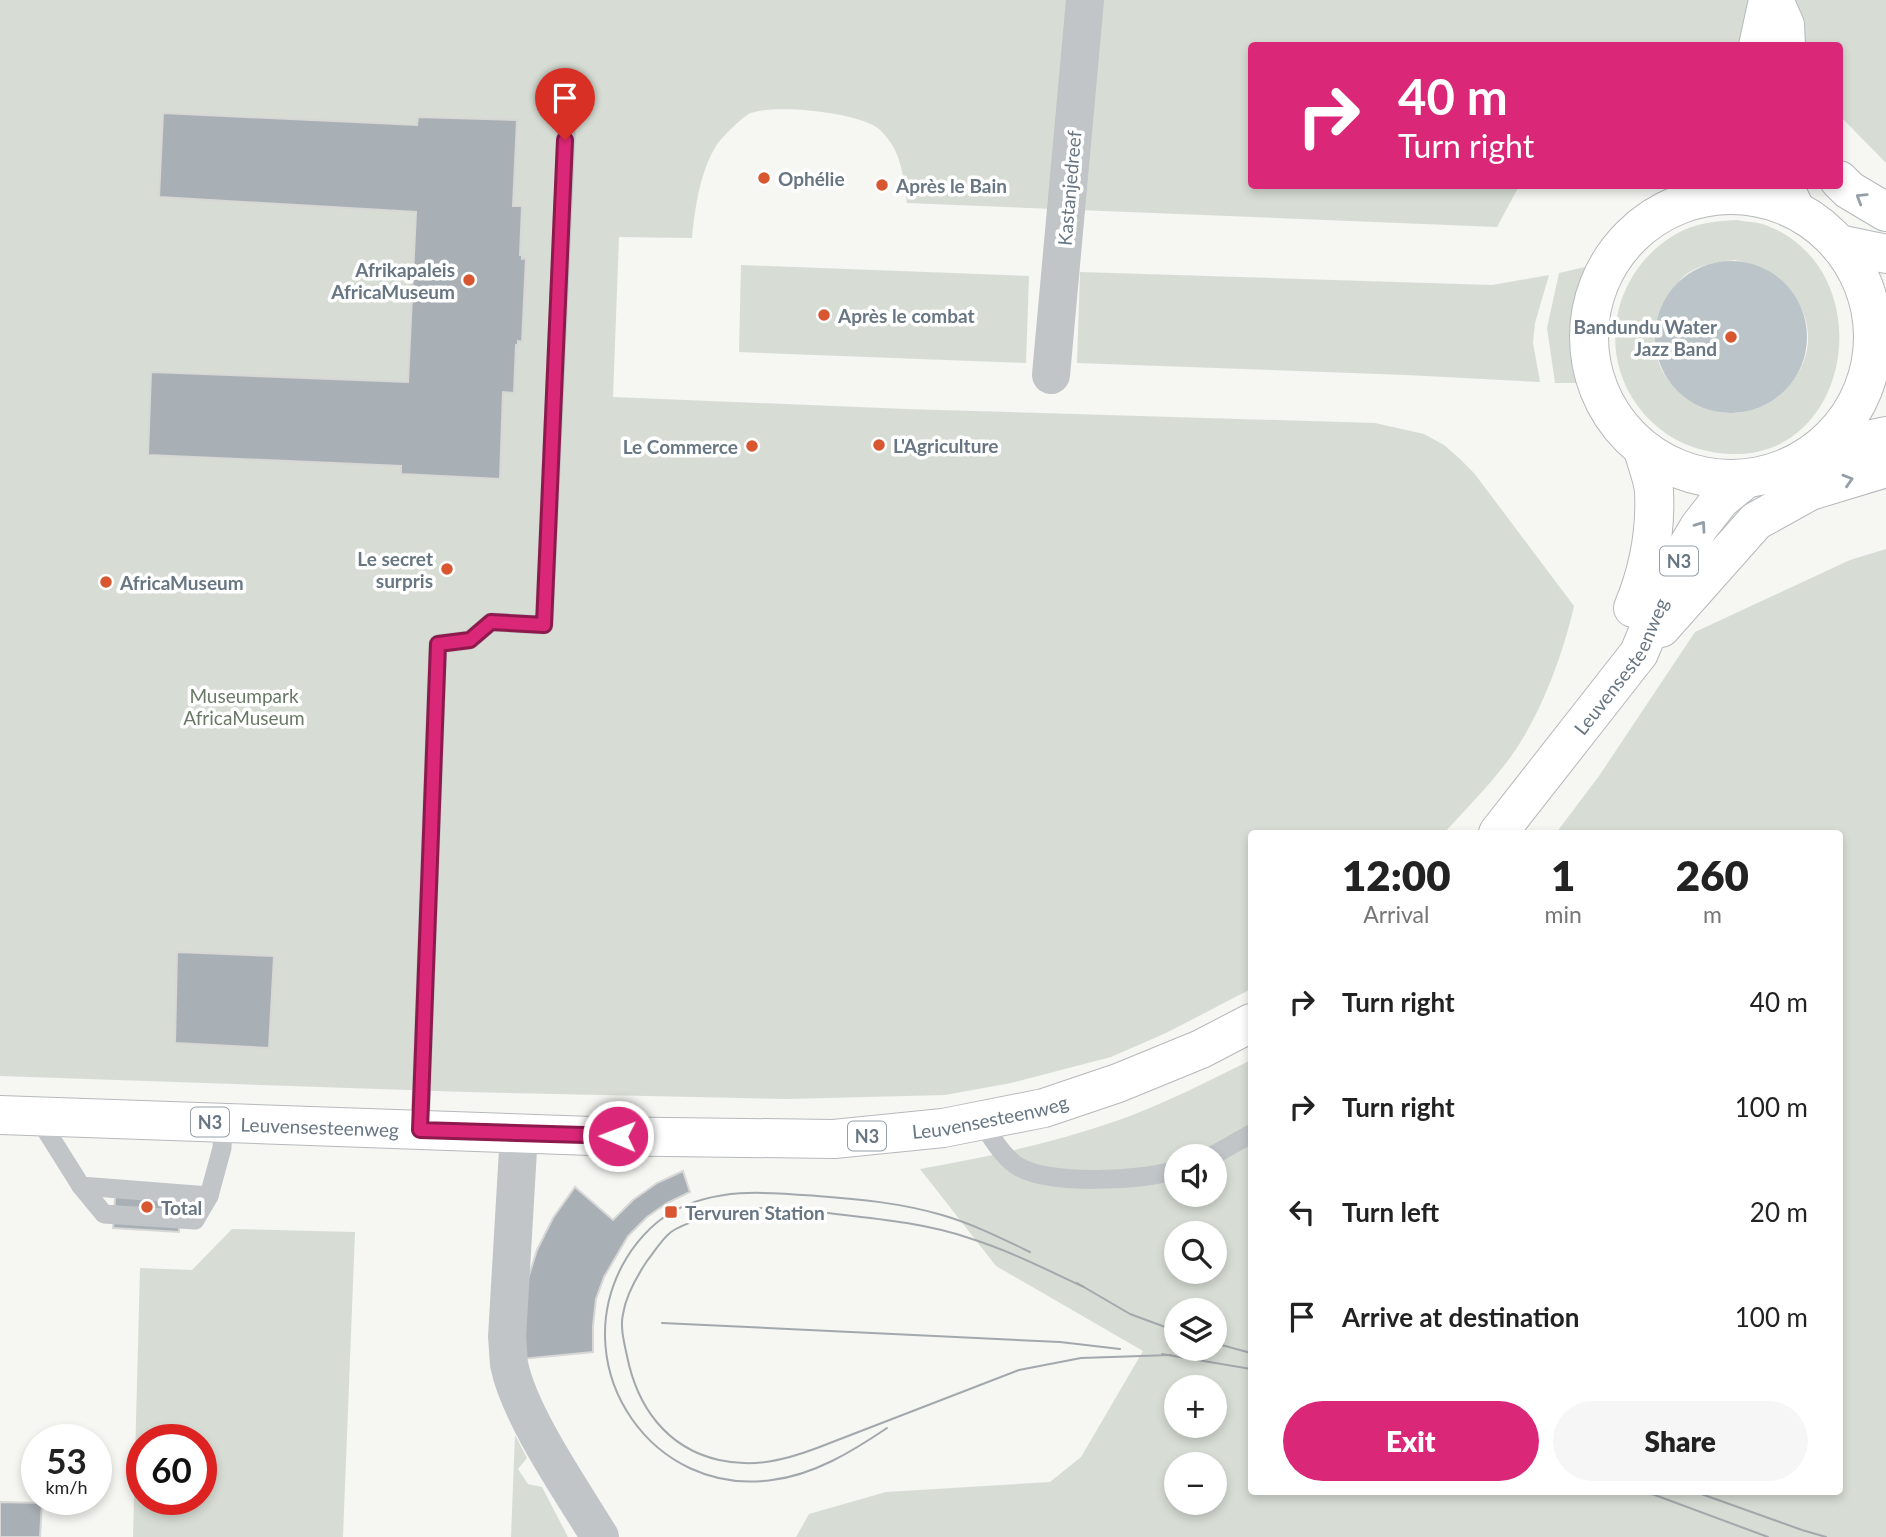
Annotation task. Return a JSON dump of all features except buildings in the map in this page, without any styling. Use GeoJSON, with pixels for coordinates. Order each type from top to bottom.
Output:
{"type":"FeatureCollection","features":[{"type":"Feature","properties":{"kind":"main road"},"geometry":{"type":"LineString","coordinates":[[1759,42],[1768,0]]}},
{"type":"Feature","properties":{"kind":"main road"},"geometry":{"type":"LineString","coordinates":[[1774,0],[1785,25],[1786,42]]}},
{"type":"Feature","properties":{"kind":"main road"},"geometry":{"type":"LineString","coordinates":[[1843,184],[1886,212]]}},
{"type":"Feature","properties":{"kind":"main road","name":"N3"},"geometry":{"type":"LineString","coordinates":[[1697,193],[1789,197],[1839,244],[1860,276],[1872,313],[1873,352],[1864,390],[1844,424],[1817,451],[1794,465],[1742,482],[1691,474],[1643,449],[1620,427],[1603,401],[1591,368],[1588,333],[1593,299],[1606,267],[1627,239],[1668,208],[1697,193]]}},
{"type":"Feature","properties":{"kind":"main road","name":"N3"},"geometry":{"type":"LineString","coordinates":[[1839,244],[1886,254]]}},
{"type":"Feature","properties":{"kind":"main road","name":"N3"},"geometry":{"type":"LineString","coordinates":[[1817,451],[1886,436]]}},
{"type":"Feature","properties":{"kind":"main road","name":"Leuvensesteenweg"},"geometry":{"type":"LineString","coordinates":[[1567,746],[1628,621],[1649,558],[1654,489],[1643,449]]}},
{"type":"Feature","properties":{"kind":"main road","name":"N3"},"geometry":{"type":"LineString","coordinates":[[1639,653],[1756,521],[1810,491],[1886,468]]}},
{"type":"Feature","properties":{"kind":"main road","name":"Leuvensesteenweg"},"geometry":{"type":"LineString","coordinates":[[1500,830],[1639,653],[1673,571],[1699,527],[1720,500],[1742,482]]}},
{"type":"Feature","properties":{"kind":"main road","name":"Leuvensesteenweg"},"geometry":{"type":"LineString","coordinates":[[0,1115],[591,1136],[834,1139],[943,1128],[1044,1108],[1118,1083],[1201,1049],[1248,1025]]}},
{"type":"Feature","properties":{"kind":"street","name":"Kastanjedreef"},"geometry":{"type":"LineString","coordinates":[[1051,375],[1085,0]]}},
{"type":"Feature","properties":{"kind":"street"},"geometry":{"type":"LineString","coordinates":[[519,1133],[507,1337],[509,1364],[516,1388],[539,1435],[600,1537]]}},
{"type":"Feature","properties":{"kind":"lane"},"geometry":{"type":"LineString","coordinates":[[420,1130],[438,644],[470,640],[491,622],[544,625],[566,113]]}},
{"type":"Feature","properties":{"kind":"lane"},"geometry":{"type":"LineString","coordinates":[[37,1116],[81,1186],[209,1196],[222,1148],[223,1123]]}},
{"type":"Feature","properties":{"kind":"lane"},"geometry":{"type":"LineString","coordinates":[[981,1122],[1012,1162],[1034,1173],[1067,1178],[1132,1178],[1164,1172]]}},
{"type":"Feature","properties":{"kind":"lane"},"geometry":{"type":"LineString","coordinates":[[1227,1148],[1248,1137]]}},
{"type":"Feature","properties":{"kind":"green space","name":"Museumpark AfricaMuseum"},"geometry":{"type":"Polygon","coordinates":[[[0,0],[1886,0],[1886,163],[1843,119],[1843,42],[1248,42],[1248,189],[1517,189],[1497,227],[907,203],[902,173],[893,146],[880,130],[870,124],[855,118],[817,111],[779,109],[748,115],[722,138],[710,156],[702,179],[692,238],[619,237],[613,397],[1375,423],[1424,434],[1444,445],[1474,473],[1574,606],[1564,644],[1541,703],[1523,739],[1479,795],[1447,830],[1248,830],[1248,991],[1166,1033],[1111,1057],[1011,1083],[945,1095],[788,1099],[466,1092],[0,1076],[0,0]],[[163,113],[159,197],[416,212],[408,382],[152,372],[148,455],[401,466],[401,474],[500,478],[503,392],[516,345],[518,341],[521,342],[525,258],[522,259],[520,255],[522,206],[513,206],[517,121],[419,117],[417,125],[163,113]]]}},
{"type":"Feature","properties":{"kind":"green space"},"geometry":{"type":"Polygon","coordinates":[[[1737,220],[1768,226],[1805,250],[1829,285],[1839,325],[1836,366],[1822,404],[1796,434],[1759,451],[1712,452],[1678,441],[1642,412],[1623,380],[1615,333],[1619,309],[1627,287],[1639,267],[1656,249],[1691,227],[1737,220]],[[1735,260],[1706,265],[1686,274],[1676,289],[1657,355],[1664,374],[1672,384],[1708,409],[1732,413],[1763,406],[1781,395],[1801,367],[1807,347],[1807,327],[1802,309],[1791,292],[1776,278],[1757,267],[1735,260]]]}},
{"type":"Feature","properties":{"kind":"green space"},"geometry":{"type":"Polygon","coordinates":[[[741,265],[1029,276],[1026,363],[739,352],[741,265]]]}},
{"type":"Feature","properties":{"kind":"green space"},"geometry":{"type":"Polygon","coordinates":[[[1585,267],[1572,325],[1571,353],[1576,383],[1555,383],[1547,328],[1559,273],[1585,267]]]}},
{"type":"Feature","properties":{"kind":"green space"},"geometry":{"type":"Polygon","coordinates":[[[1080,272],[1492,285],[1549,275],[1535,323],[1533,343],[1540,382],[1077,363],[1080,272]]]}},
{"type":"Feature","properties":{"kind":"green space"},"geometry":{"type":"Polygon","coordinates":[[[1886,549],[1886,1537],[796,1537],[809,1514],[886,1492],[1050,1482],[1081,1457],[1143,1351],[996,1266],[920,1169],[1020,1149],[1095,1128],[1153,1107],[1248,1061],[1248,1495],[1843,1495],[1843,830],[1558,830],[1599,776],[1695,632],[1850,560],[1886,549]]]}},
{"type":"Feature","properties":{"kind":"green space"},"geometry":{"type":"Polygon","coordinates":[[[232,1229],[355,1232],[343,1537],[133,1537],[134,1515],[217,1515],[217,1424],[136,1424],[140,1268],[192,1270],[232,1229]]]}},
{"type":"Feature","properties":{"kind":"green space"},"geometry":{"type":"Polygon","coordinates":[[[515,1435],[527,1458],[518,1469],[528,1484],[542,1487],[568,1537],[511,1537],[515,1435]]]}},
{"type":"Feature","properties":{"kind":"shaded area"},"geometry":{"type":"Polygon","coordinates":[[[1731,261],[1760,267],[1785,283],[1801,308],[1807,337],[1801,366],[1785,391],[1760,407],[1731,413],[1702,407],[1677,391],[1661,366],[1655,337],[1661,308],[1677,283],[1702,267],[1731,261]]]}},
{"type":"Feature","properties":{"kind":"tram line"},"geometry":{"type":"LineString","coordinates":[[887,1428],[818,1467],[772,1480],[729,1480],[691,1469],[658,1447],[632,1419],[614,1384],[606,1346],[608,1306],[622,1266],[632,1250],[657,1223],[689,1204],[724,1195],[761,1193],[848,1199],[911,1207],[965,1223],[1030,1252]]}},
{"type":"Feature","properties":{"kind":"tram line"},"geometry":{"type":"LineString","coordinates":[[1084,1287],[1000,1249],[939,1229],[812,1211],[748,1209],[702,1218],[668,1235],[647,1261],[632,1286],[624,1307],[622,1329],[638,1392],[657,1422],[669,1435],[700,1454],[719,1460],[745,1463],[769,1462],[805,1452],[1019,1370],[1081,1358],[1164,1355]]}},
{"type":"Feature","properties":{"kind":"tram line"},"geometry":{"type":"LineString","coordinates":[[1077,1283],[1130,1314],[1164,1327]]}},
{"type":"Feature","properties":{"kind":"tram line"},"geometry":{"type":"LineString","coordinates":[[662,1323],[1060,1342],[1120,1349]]}},
{"type":"Feature","properties":{"kind":"tram line"},"geometry":{"type":"LineString","coordinates":[[1227,1347],[1248,1352]]}},
{"type":"Feature","properties":{"kind":"tram line"},"geometry":{"type":"LineString","coordinates":[[1162,1354],[1248,1368]]}},
{"type":"Feature","properties":{"kind":"tram line"},"geometry":{"type":"LineString","coordinates":[[1655,1495],[1768,1537]]}},
{"type":"Feature","properties":{"kind":"tram line"},"geometry":{"type":"LineString","coordinates":[[1704,1495],[1826,1537]]}},
{"type":"Feature","properties":{"kind":"place","name":"Ophélie"},"geometry":{"type":"Point","coordinates":[764,178]}},
{"type":"Feature","properties":{"kind":"place","name":"Après le Bain"},"geometry":{"type":"Point","coordinates":[882,185]}},
{"type":"Feature","properties":{"kind":"place","name":"Afrikapaleis AfricaMuseum"},"geometry":{"type":"Point","coordinates":[469,280]}},
{"type":"Feature","properties":{"kind":"place","name":"Après le combat"},"geometry":{"type":"Point","coordinates":[824,315]}},
{"type":"Feature","properties":{"kind":"place","name":"Bandundu Water Jazz Band"},"geometry":{"type":"Point","coordinates":[1731,337]}},
{"type":"Feature","properties":{"kind":"place","name":"L'Agriculture"},"geometry":{"type":"Point","coordinates":[879,445]}},
{"type":"Feature","properties":{"kind":"place","name":"Le Commerce"},"geometry":{"type":"Point","coordinates":[752,446]}},
{"type":"Feature","properties":{"kind":"place","name":"Le secret surpris"},"geometry":{"type":"Point","coordinates":[447,569]}},
{"type":"Feature","properties":{"kind":"place","name":"AfricaMuseum"},"geometry":{"type":"Point","coordinates":[106,582]}},
{"type":"Feature","properties":{"kind":"place","name":"Total"},"geometry":{"type":"Point","coordinates":[147,1207]}},
{"type":"Feature","properties":{"kind":"place","name":"Tervuren Station"},"geometry":{"type":"Point","coordinates":[671,1212]}},
{"type":"Feature","properties":{"kind":"route"},"geometry":{"type":"LineString","coordinates":[[565,140],[544,625],[491,622],[470,640],[438,644],[420,1130],[618,1136]]}}]}
